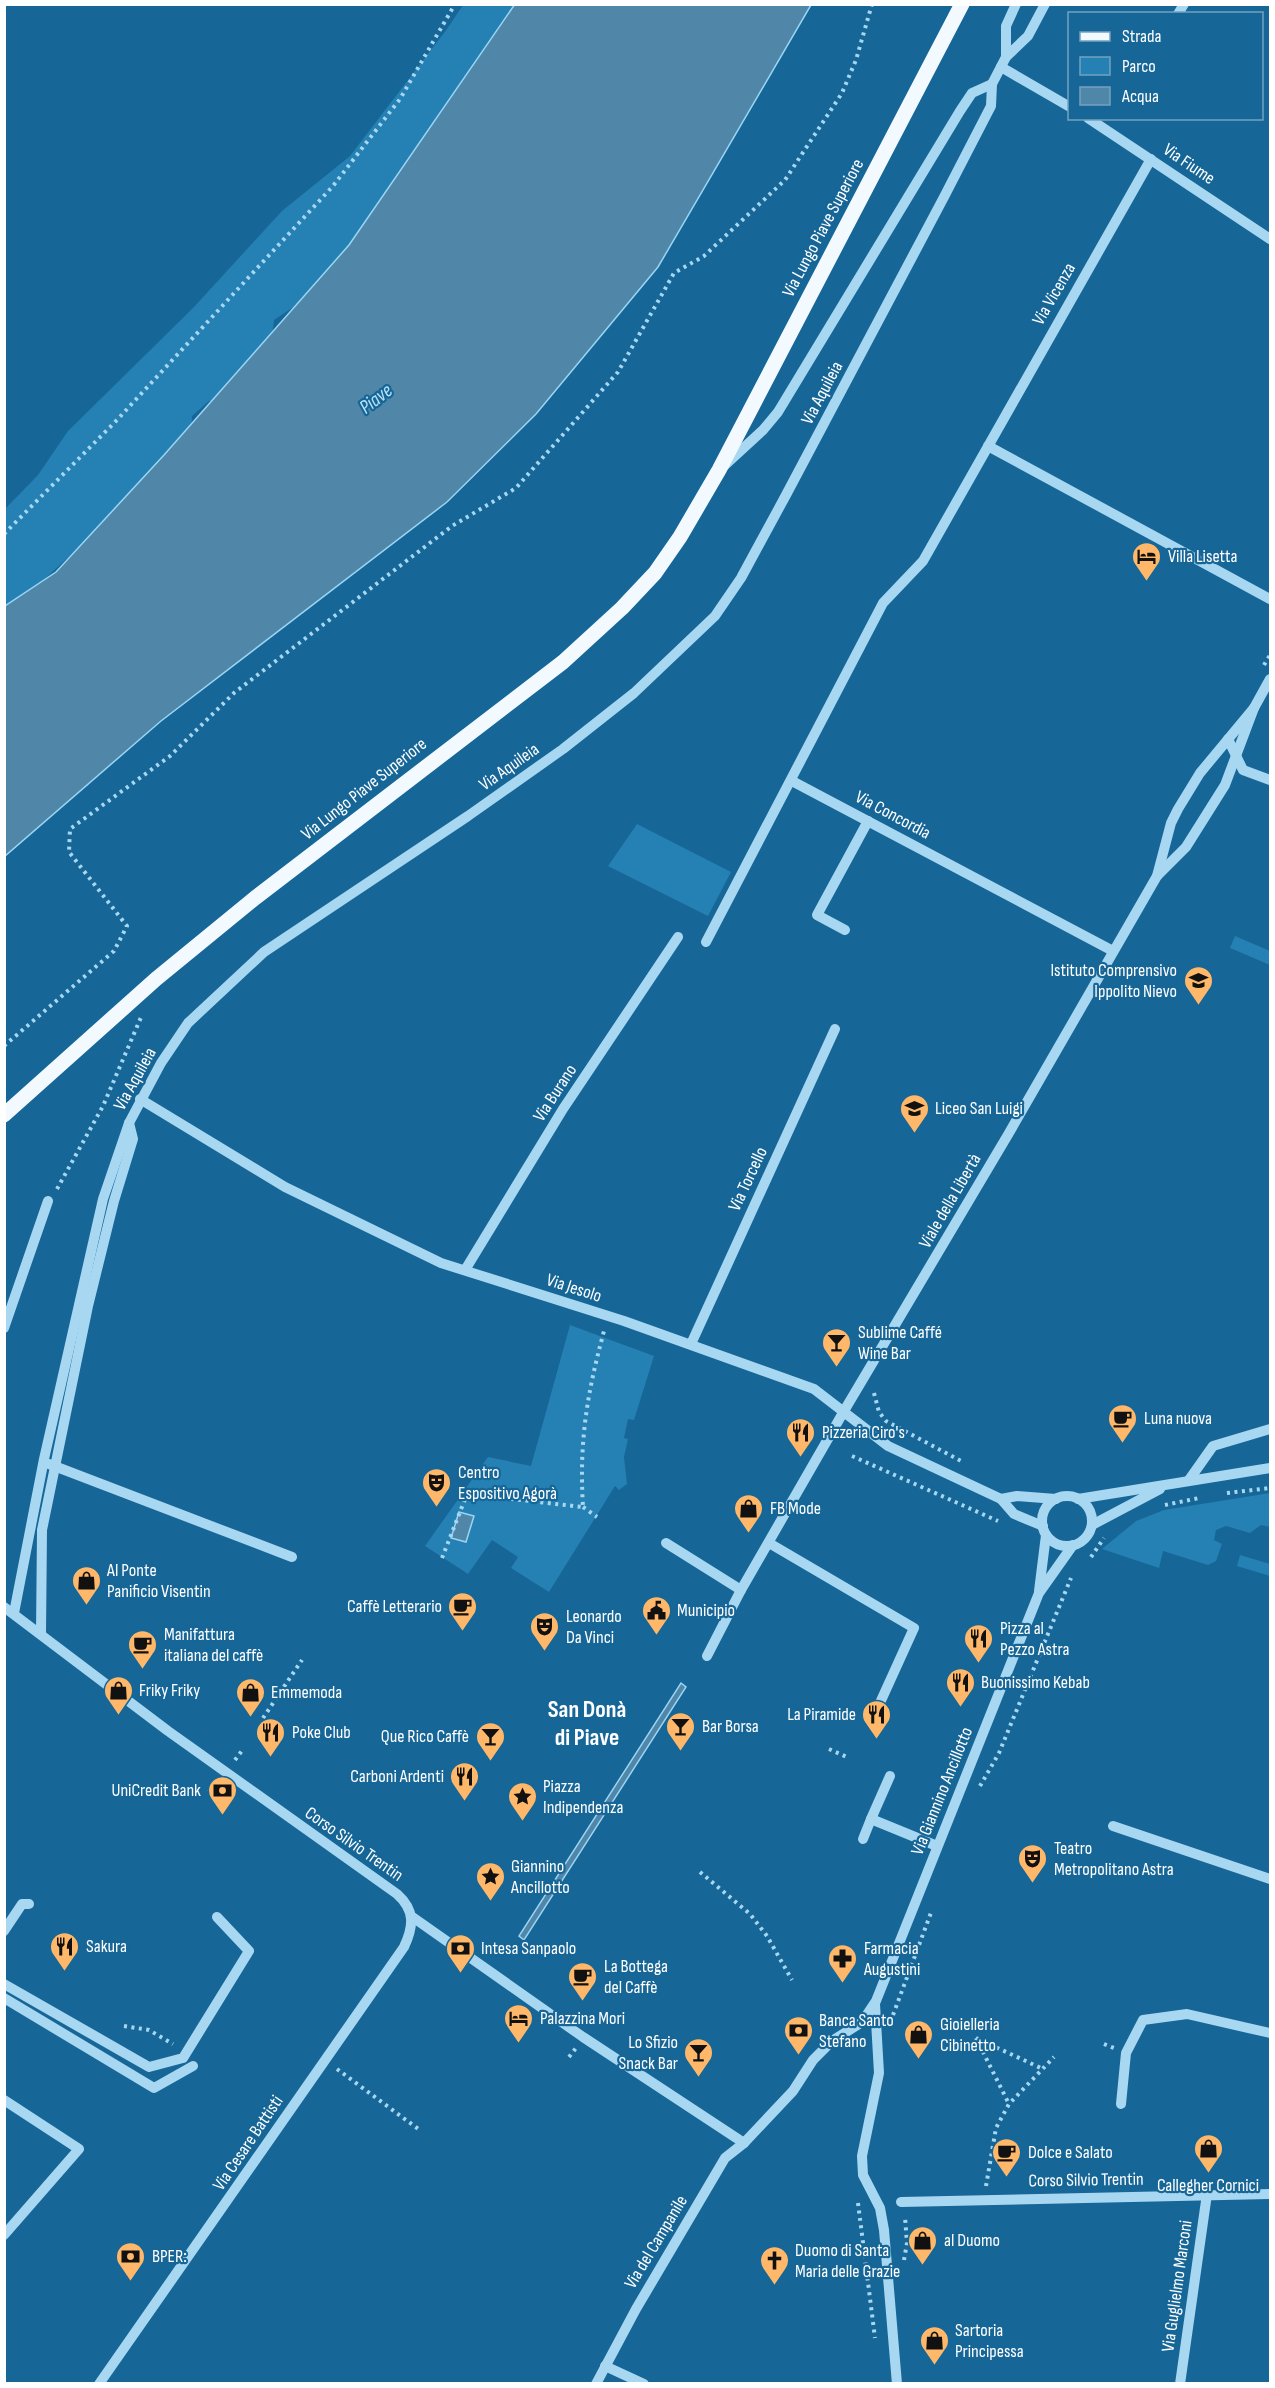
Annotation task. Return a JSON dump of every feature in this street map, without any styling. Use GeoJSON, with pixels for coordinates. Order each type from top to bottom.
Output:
{"type":"FeatureCollection","features":[{"type":"Feature","properties":{"kind":"main road","name":"Via Lungo Piave Superiore"},"geometry":{"type":"LineString","coordinates":[[4,1115],[156,979],[283,877],[563,662],[622,608],[655,573],[680,537],[719,470],[962,4]]}},
{"type":"Feature","properties":{"kind":"street"},"geometry":{"type":"LineString","coordinates":[[1006,57],[1006,26],[1016,4]]}},
{"type":"Feature","properties":{"kind":"street"},"geometry":{"type":"LineString","coordinates":[[1006,57],[1028,36],[1045,4]]}},
{"type":"Feature","properties":{"kind":"street","name":"Via Aquileia"},"geometry":{"type":"LineString","coordinates":[[9,1610],[103,1199],[129,1123],[140,1099],[188,1023],[264,952],[468,816],[563,749],[634,693],[715,616],[741,578],[944,198],[991,106],[992,84],[1006,57]]}},
{"type":"Feature","properties":{"kind":"street"},"geometry":{"type":"LineString","coordinates":[[1001,68],[1068,106]]}},
{"type":"Feature","properties":{"kind":"street","name":"Via Lungo Piave Superiore"},"geometry":{"type":"LineString","coordinates":[[719,470],[763,430],[777,412],[960,111],[972,93],[992,84]]}},
{"type":"Feature","properties":{"kind":"street","name":"Via Fiume"},"geometry":{"type":"LineString","coordinates":[[1103,122],[1151,159],[1270,239]]}},
{"type":"Feature","properties":{"kind":"street","name":"Via Vicenza"},"geometry":{"type":"LineString","coordinates":[[792,781],[883,603],[923,561],[1151,159]]}},
{"type":"Feature","properties":{"kind":"street"},"geometry":{"type":"LineString","coordinates":[[988,446],[1270,599]]}},
{"type":"Feature","properties":{"kind":"street","name":"Viale della Libertà"},"geometry":{"type":"LineString","coordinates":[[707,1656],[741,1590],[844,1411],[1157,876],[1186,847],[1232,774],[1256,704],[1270,679]]}},
{"type":"Feature","properties":{"kind":"street","name":"Viale della Libertà"},"geometry":{"type":"LineString","coordinates":[[1157,876],[1171,823],[1200,772],[1256,704]]}},
{"type":"Feature","properties":{"kind":"street"},"geometry":{"type":"LineString","coordinates":[[1228,738],[1243,770]]}},
{"type":"Feature","properties":{"kind":"street"},"geometry":{"type":"LineString","coordinates":[[1232,774],[1243,770],[1270,780]]}},
{"type":"Feature","properties":{"kind":"street"},"geometry":{"type":"LineString","coordinates":[[706,942],[792,781]]}},
{"type":"Feature","properties":{"kind":"street","name":"Via Concordia"},"geometry":{"type":"LineString","coordinates":[[792,781],[1113,951]]}},
{"type":"Feature","properties":{"kind":"street"},"geometry":{"type":"LineString","coordinates":[[845,930],[817,915],[868,821]]}},
{"type":"Feature","properties":{"kind":"street","name":"Via Burano"},"geometry":{"type":"LineString","coordinates":[[465,1270],[563,1110],[678,937]]}},
{"type":"Feature","properties":{"kind":"street","name":"Via Torcello"},"geometry":{"type":"LineString","coordinates":[[691,1344],[835,1029]]}},
{"type":"Feature","properties":{"kind":"street","name":"Via Jesolo"},"geometry":{"type":"LineString","coordinates":[[140,1099],[285,1187],[441,1263],[691,1344],[814,1389],[888,1446],[1001,1499],[1014,1514],[1045,1530]]}},
{"type":"Feature","properties":{"kind":"street"},"geometry":{"type":"LineString","coordinates":[[41,1633],[42,1530],[88,1306],[114,1201],[133,1139],[129,1123]]}},
{"type":"Feature","properties":{"kind":"street"},"geometry":{"type":"LineString","coordinates":[[4,1328],[48,1201]]}},
{"type":"Feature","properties":{"kind":"street"},"geometry":{"type":"LineString","coordinates":[[1190,1480],[1213,1446],[1270,1429]]}},
{"type":"Feature","properties":{"kind":"street"},"geometry":{"type":"LineString","coordinates":[[43,1462],[292,1557]]}},
{"type":"Feature","properties":{"kind":"street"},"geometry":{"type":"LineString","coordinates":[[1078,1498],[1090,1511],[1092,1525],[1088,1536],[1073,1545],[1057,1544],[1045,1530],[1044,1512],[1056,1499],[1168,1485],[1270,1468]]}},
{"type":"Feature","properties":{"kind":"street"},"geometry":{"type":"LineString","coordinates":[[1092,1525],[1168,1485]]}},
{"type":"Feature","properties":{"kind":"street","name":"Via Jesolo"},"geometry":{"type":"LineString","coordinates":[[1001,1499],[1017,1496],[1056,1499]]}},
{"type":"Feature","properties":{"kind":"street","name":"Via Giannino Ancillotto"},"geometry":{"type":"LineString","coordinates":[[1039,1593],[1045,1530]]}},
{"type":"Feature","properties":{"kind":"street"},"geometry":{"type":"LineString","coordinates":[[666,1543],[741,1590]]}},
{"type":"Feature","properties":{"kind":"street"},"geometry":{"type":"LineString","coordinates":[[769,1543],[914,1628],[879,1705]]}},
{"type":"Feature","properties":{"kind":"street","name":"Via Giannino Ancillotto"},"geometry":{"type":"LineString","coordinates":[[876,2001],[1039,1593],[1073,1545]]}},
{"type":"Feature","properties":{"kind":"street","name":"Corso Silvio Trentin"},"geometry":{"type":"LineString","coordinates":[[9,1610],[168,1731],[397,1894],[408,1904],[411,1916],[583,2037],[744,2143]]}},
{"type":"Feature","properties":{"kind":"street"},"geometry":{"type":"LineString","coordinates":[[863,1839],[890,1776]]}},
{"type":"Feature","properties":{"kind":"street"},"geometry":{"type":"LineString","coordinates":[[871,1819],[937,1846]]}},
{"type":"Feature","properties":{"kind":"street"},"geometry":{"type":"LineString","coordinates":[[1113,1826],[1270,1879]]}},
{"type":"Feature","properties":{"kind":"street"},"geometry":{"type":"LineString","coordinates":[[4,1931],[22,1904],[29,1904]]}},
{"type":"Feature","properties":{"kind":"street","name":"Via Cesare Battisti"},"geometry":{"type":"LineString","coordinates":[[99,2384],[404,1947],[411,1932],[411,1916]]}},
{"type":"Feature","properties":{"kind":"street"},"geometry":{"type":"LineString","coordinates":[[4,1984],[149,2067],[183,2058],[249,1951],[217,1917]]}},
{"type":"Feature","properties":{"kind":"street"},"geometry":{"type":"LineString","coordinates":[[4,1998],[154,2088],[193,2066]]}},
{"type":"Feature","properties":{"kind":"street"},"geometry":{"type":"LineString","coordinates":[[876,2001],[874,2020],[879,2073],[862,2156],[863,2175],[880,2208],[884,2230],[897,2384]]}},
{"type":"Feature","properties":{"kind":"street","name":"Via del Campanile"},"geometry":{"type":"LineString","coordinates":[[596,2384],[636,2309],[725,2158],[744,2143],[793,2091],[813,2060],[825,2048],[862,2022],[876,2001]]}},
{"type":"Feature","properties":{"kind":"street"},"geometry":{"type":"LineString","coordinates":[[1121,2104],[1126,2053],[1143,2020],[1188,2014],[1270,2033]]}},
{"type":"Feature","properties":{"kind":"street"},"geometry":{"type":"LineString","coordinates":[[4,2100],[79,2149],[4,2235]]}},
{"type":"Feature","properties":{"kind":"street","name":"Via Guglielmo Marconi"},"geometry":{"type":"LineString","coordinates":[[1180,2384],[1207,2194]]}},
{"type":"Feature","properties":{"kind":"street","name":"Corso Silvio Trentin"},"geometry":{"type":"LineString","coordinates":[[901,2202],[1270,2194]]}},
{"type":"Feature","properties":{"kind":"street"},"geometry":{"type":"LineString","coordinates":[[605,2366],[644,2384]]}},
{"type":"Feature","properties":{"kind":"path"},"geometry":{"type":"LineString","coordinates":[[4,534],[117,420],[333,186],[400,99],[455,4]]}},
{"type":"Feature","properties":{"kind":"path"},"geometry":{"type":"LineString","coordinates":[[4,1046],[114,951],[127,926],[69,852],[70,829],[170,756],[234,693],[452,526],[516,488],[618,372],[674,273],[704,256],[786,180],[842,93],[856,60],[872,4]]}},
{"type":"Feature","properties":{"kind":"path"},"geometry":{"type":"LineString","coordinates":[[48,1201],[61,1184],[103,1106],[156,979]]}},
{"type":"Feature","properties":{"kind":"path"},"geometry":{"type":"LineString","coordinates":[[583,1507],[580,1461],[586,1398],[608,1316]]}},
{"type":"Feature","properties":{"kind":"path"},"geometry":{"type":"LineString","coordinates":[[874,1388],[874,1399],[886,1420],[966,1463]]}},
{"type":"Feature","properties":{"kind":"path"},"geometry":{"type":"LineString","coordinates":[[852,1456],[1003,1523]]}},
{"type":"Feature","properties":{"kind":"path"},"geometry":{"type":"LineString","coordinates":[[1221,1494],[1270,1488]]}},
{"type":"Feature","properties":{"kind":"path"},"geometry":{"type":"LineString","coordinates":[[442,1558],[467,1494],[583,1507],[597,1517]]}},
{"type":"Feature","properties":{"kind":"path"},"geometry":{"type":"LineString","coordinates":[[1161,1507],[1202,1497]]}},
{"type":"Feature","properties":{"kind":"path"},"geometry":{"type":"LineString","coordinates":[[1091,1557],[1097,1545],[1110,1531]]}},
{"type":"Feature","properties":{"kind":"path"},"geometry":{"type":"LineString","coordinates":[[978,1789],[999,1753],[1074,1569]]}},
{"type":"Feature","properties":{"kind":"path"},"geometry":{"type":"LineString","coordinates":[[263,1718],[302,1660]]}},
{"type":"Feature","properties":{"kind":"path"},"geometry":{"type":"LineString","coordinates":[[235,1760],[244,1748]]}},
{"type":"Feature","properties":{"kind":"path"},"geometry":{"type":"LineString","coordinates":[[829,1749],[849,1758]]}},
{"type":"Feature","properties":{"kind":"path"},"geometry":{"type":"LineString","coordinates":[[209,1792],[215,1784]]}},
{"type":"Feature","properties":{"kind":"path"},"geometry":{"type":"LineString","coordinates":[[700,1872],[750,1914],[767,1936],[792,1980]]}},
{"type":"Feature","properties":{"kind":"path"},"geometry":{"type":"LineString","coordinates":[[891,2020],[932,1908]]}},
{"type":"Feature","properties":{"kind":"path"},"geometry":{"type":"LineString","coordinates":[[895,2009],[903,2011]]}},
{"type":"Feature","properties":{"kind":"path"},"geometry":{"type":"LineString","coordinates":[[124,2026],[148,2031],[177,2046],[183,2058]]}},
{"type":"Feature","properties":{"kind":"path"},"geometry":{"type":"LineString","coordinates":[[1009,2104],[976,2038],[1043,2069]]}},
{"type":"Feature","properties":{"kind":"path"},"geometry":{"type":"LineString","coordinates":[[985,2183],[996,2128],[1009,2104],[1054,2057]]}},
{"type":"Feature","properties":{"kind":"path"},"geometry":{"type":"LineString","coordinates":[[325,2060],[421,2132]]}},
{"type":"Feature","properties":{"kind":"path"},"geometry":{"type":"LineString","coordinates":[[858,2198],[877,2349]]}},
{"type":"Feature","properties":{"kind":"path"},"geometry":{"type":"LineString","coordinates":[[901,2202],[907,2243],[903,2265]]}},
{"type":"Feature","properties":{"kind":"green space"},"geometry":{"type":"Polygon","coordinates":[[[463,5],[546,5],[315,293],[274,320],[270,355],[234,402],[209,401],[192,416],[191,442],[46,578],[5,607],[4,510],[38,475],[68,431],[193,308],[282,211],[350,156],[463,5]]]}},
{"type":"Feature","properties":{"kind":"green space"},"geometry":{"type":"Polygon","coordinates":[[[637,824],[731,872],[708,916],[608,866],[637,824]]]}},
{"type":"Feature","properties":{"kind":"green space"},"geometry":{"type":"Polygon","coordinates":[[[1235,936],[1270,951],[1270,965],[1230,948],[1235,936]]]}},
{"type":"Feature","properties":{"kind":"green space"},"geometry":{"type":"Polygon","coordinates":[[[570,1325],[654,1356],[634,1420],[628,1419],[624,1438],[628,1439],[624,1457],[627,1484],[619,1490],[615,1486],[549,1592],[511,1568],[518,1557],[492,1540],[468,1574],[425,1546],[488,1457],[531,1466],[570,1325]]]}},
{"type":"Feature","properties":{"kind":"green space"},"geometry":{"type":"Polygon","coordinates":[[[1270,1493],[1270,1527],[1261,1525],[1250,1533],[1226,1526],[1216,1530],[1214,1540],[1222,1544],[1216,1561],[1208,1565],[1163,1551],[1159,1568],[1102,1549],[1136,1521],[1164,1510],[1270,1493]]]}},
{"type":"Feature","properties":{"kind":"green space"},"geometry":{"type":"Polygon","coordinates":[[[1240,1555],[1270,1564],[1270,1576],[1237,1566],[1240,1555]]]}},
{"type":"Feature","properties":{"kind":"water","name":"Piave"},"geometry":{"type":"Polygon","coordinates":[[[515,4],[811,5],[658,267],[536,414],[447,502],[161,721],[5,856],[5,606],[56,572],[164,455],[349,245],[515,4]]]}},
{"type":"Feature","properties":{"kind":"water"},"geometry":{"type":"Polygon","coordinates":[[[459,1512],[474,1516],[466,1542],[451,1538],[459,1512]]]}},
{"type":"Feature","properties":{"kind":"water"},"geometry":{"type":"Polygon","coordinates":[[[681,1683],[686,1687],[524,1940],[519,1936],[681,1683]]]}},
{"type":"Feature","properties":{"kind":"place","name":"Villa Lisetta"},"geometry":{"type":"Point","coordinates":[1147,582]}},
{"type":"Feature","properties":{"kind":"place","name":"Istituto Comprensivo Ippolito Nievo"},"geometry":{"type":"Point","coordinates":[1198,1006]}},
{"type":"Feature","properties":{"kind":"place","name":"Liceo San Luigi"},"geometry":{"type":"Point","coordinates":[914,1134]}},
{"type":"Feature","properties":{"kind":"place","name":"Sublime Caffé Wine Bar"},"geometry":{"type":"Point","coordinates":[837,1368]}},
{"type":"Feature","properties":{"kind":"place","name":"Luna nuova"},"geometry":{"type":"Point","coordinates":[1123,1444]}},
{"type":"Feature","properties":{"kind":"place","name":"Pizzeria Ciro's"},"geometry":{"type":"Point","coordinates":[801,1458]}},
{"type":"Feature","properties":{"kind":"place","name":"Centro Espositivo Agorà"},"geometry":{"type":"Point","coordinates":[437,1508]}},
{"type":"Feature","properties":{"kind":"place","name":"FB Mode"},"geometry":{"type":"Point","coordinates":[749,1534]}},
{"type":"Feature","properties":{"kind":"place","name":"Al Ponte Panificio Visentin"},"geometry":{"type":"Point","coordinates":[86,1606]}},
{"type":"Feature","properties":{"kind":"place","name":"Caffè Letterario"},"geometry":{"type":"Point","coordinates":[463,1632]}},
{"type":"Feature","properties":{"kind":"place","name":"Municipio"},"geometry":{"type":"Point","coordinates":[656,1636]}},
{"type":"Feature","properties":{"kind":"place","name":"Leonardo Da Vinci"},"geometry":{"type":"Point","coordinates":[545,1652]}},
{"type":"Feature","properties":{"kind":"place","name":"Pizza al Pezzo Astra"},"geometry":{"type":"Point","coordinates":[979,1664]}},
{"type":"Feature","properties":{"kind":"place","name":"Manifattura italiana del caffè"},"geometry":{"type":"Point","coordinates":[143,1670]}},
{"type":"Feature","properties":{"kind":"place","name":"Buonissimo Kebab"},"geometry":{"type":"Point","coordinates":[960,1708]}},
{"type":"Feature","properties":{"kind":"place","name":"Friky Friky"},"geometry":{"type":"Point","coordinates":[118,1716]}},
{"type":"Feature","properties":{"kind":"place","name":"Emmemoda"},"geometry":{"type":"Point","coordinates":[250,1718]}},
{"type":"Feature","properties":{"kind":"place","name":"La Piramide"},"geometry":{"type":"Point","coordinates":[877,1740]}},
{"type":"Feature","properties":{"kind":"place","name":"Bar Borsa"},"geometry":{"type":"Point","coordinates":[681,1752]}},
{"type":"Feature","properties":{"kind":"place","name":"Poke Club"},"geometry":{"type":"Point","coordinates":[271,1758]}},
{"type":"Feature","properties":{"kind":"place","name":"Que Rico Caffè"},"geometry":{"type":"Point","coordinates":[490,1762]}},
{"type":"Feature","properties":{"kind":"place","name":"Carboni Ardenti"},"geometry":{"type":"Point","coordinates":[465,1802]}},
{"type":"Feature","properties":{"kind":"place","name":"UniCredit Bank"},"geometry":{"type":"Point","coordinates":[222,1816]}},
{"type":"Feature","properties":{"kind":"place","name":"Piazza Indipendenza"},"geometry":{"type":"Point","coordinates":[522,1822]}},
{"type":"Feature","properties":{"kind":"place","name":"Teatro Metropolitano Astra"},"geometry":{"type":"Point","coordinates":[1033,1884]}},
{"type":"Feature","properties":{"kind":"place","name":"Giannino Ancillotto"},"geometry":{"type":"Point","coordinates":[490,1902]}},
{"type":"Feature","properties":{"kind":"place","name":"Sakura"},"geometry":{"type":"Point","coordinates":[65,1972]}},
{"type":"Feature","properties":{"kind":"place","name":"Intesa Sanpaolo"},"geometry":{"type":"Point","coordinates":[460,1974]}},
{"type":"Feature","properties":{"kind":"place","name":"Farmacia Augustini"},"geometry":{"type":"Point","coordinates":[843,1984]}},
{"type":"Feature","properties":{"kind":"place","name":"La Bottega del Caffè"},"geometry":{"type":"Point","coordinates":[583,2002]}},
{"type":"Feature","properties":{"kind":"place","name":"Palazzina Mori"},"geometry":{"type":"Point","coordinates":[519,2044]}},
{"type":"Feature","properties":{"kind":"place","name":"Banca Santo Stefano"},"geometry":{"type":"Point","coordinates":[798,2056]}},
{"type":"Feature","properties":{"kind":"place","name":"Gioielleria Cibinetto"},"geometry":{"type":"Point","coordinates":[919,2060]}},
{"type":"Feature","properties":{"kind":"place","name":"Lo Sfizio Snack Bar"},"geometry":{"type":"Point","coordinates":[699,2078]}},
{"type":"Feature","properties":{"kind":"place","name":"Callegher Cornici"},"geometry":{"type":"Point","coordinates":[1208,2174]}},
{"type":"Feature","properties":{"kind":"place","name":"Dolce e Salato"},"geometry":{"type":"Point","coordinates":[1007,2178]}},
{"type":"Feature","properties":{"kind":"place","name":"al Duomo"},"geometry":{"type":"Point","coordinates":[923,2266]}},
{"type":"Feature","properties":{"kind":"place","name":"BPER:"},"geometry":{"type":"Point","coordinates":[131,2282]}},
{"type":"Feature","properties":{"kind":"place","name":"Duomo di Santa Maria delle Grazie"},"geometry":{"type":"Point","coordinates":[774,2286]}},
{"type":"Feature","properties":{"kind":"place","name":"Sartoria Principessa"},"geometry":{"type":"Point","coordinates":[934,2366]}},
{"type":"Feature","properties":{"kind":"district","name":"San Donà di Piave"},"geometry":{"type":"Point","coordinates":[587,1723]}}]}
